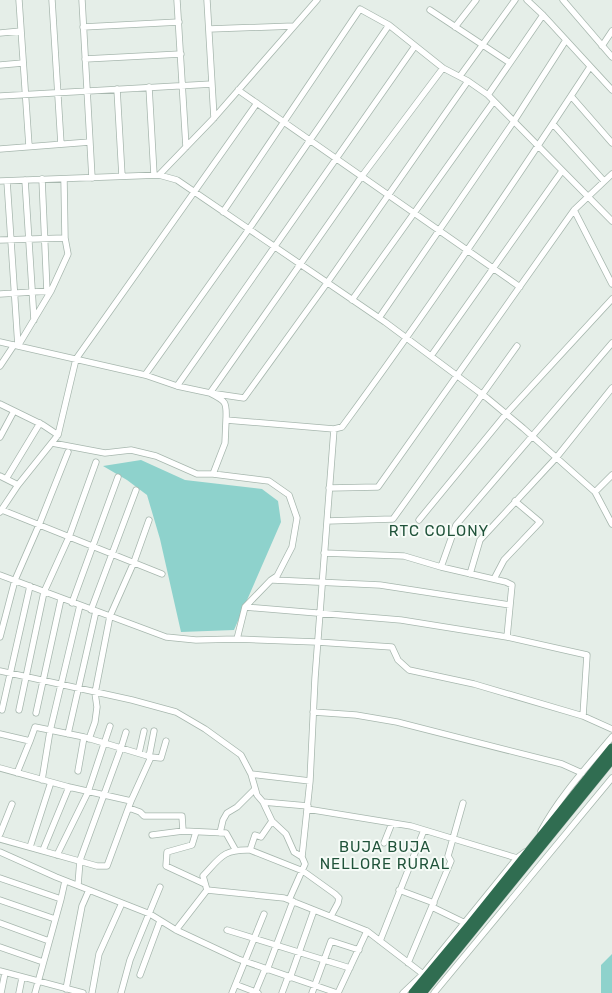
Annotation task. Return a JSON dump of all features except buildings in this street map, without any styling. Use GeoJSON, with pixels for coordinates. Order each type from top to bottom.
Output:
{"type":"FeatureCollection","features":[{"type":"Feature","properties":{"kind":"highway"},"geometry":{"type":"LineString","coordinates":[[412,993],[469,926],[612,748]]}},
{"type":"Feature","properties":{"kind":"highway"},"geometry":{"type":"LineString","coordinates":[[422,993],[612,760]]}},
{"type":"Feature","properties":{"kind":"street"},"geometry":{"type":"LineString","coordinates":[[19,0],[28,146]]}},
{"type":"Feature","properties":{"kind":"street"},"geometry":{"type":"LineString","coordinates":[[52,0],[61,144]]}},
{"type":"Feature","properties":{"kind":"street"},"geometry":{"type":"LineString","coordinates":[[82,0],[92,178]]}},
{"type":"Feature","properties":{"kind":"street"},"geometry":{"type":"LineString","coordinates":[[177,0],[186,147]]}},
{"type":"Feature","properties":{"kind":"street"},"geometry":{"type":"LineString","coordinates":[[207,0],[214,118]]}},
{"type":"Feature","properties":{"kind":"street"},"geometry":{"type":"LineString","coordinates":[[156,175],[214,118],[316,0]]}},
{"type":"Feature","properties":{"kind":"street"},"geometry":{"type":"LineString","coordinates":[[455,27],[476,0]]}},
{"type":"Feature","properties":{"kind":"street"},"geometry":{"type":"LineString","coordinates":[[460,76],[515,0]]}},
{"type":"Feature","properties":{"kind":"street"},"geometry":{"type":"LineString","coordinates":[[527,0],[612,90]]}},
{"type":"Feature","properties":{"kind":"street"},"geometry":{"type":"LineString","coordinates":[[563,0],[612,57]]}},
{"type":"Feature","properties":{"kind":"street"},"geometry":{"type":"LineString","coordinates":[[223,212],[360,9],[389,25],[443,68],[460,76],[488,95],[612,221]]}},
{"type":"Feature","properties":{"kind":"street"},"geometry":{"type":"LineString","coordinates":[[430,10],[510,63]]}},
{"type":"Feature","properties":{"kind":"street"},"geometry":{"type":"LineString","coordinates":[[488,95],[542,15]]}},
{"type":"Feature","properties":{"kind":"street"},"geometry":{"type":"LineString","coordinates":[[84,27],[179,22]]}},
{"type":"Feature","properties":{"kind":"street"},"geometry":{"type":"LineString","coordinates":[[145,376],[389,25]]}},
{"type":"Feature","properties":{"kind":"street"},"geometry":{"type":"LineString","coordinates":[[209,29],[294,26]]}},
{"type":"Feature","properties":{"kind":"street"},"geometry":{"type":"LineString","coordinates":[[0,33],[21,31]]}},
{"type":"Feature","properties":{"kind":"street"},"geometry":{"type":"LineString","coordinates":[[602,46],[612,31]]}},
{"type":"Feature","properties":{"kind":"street"},"geometry":{"type":"LineString","coordinates":[[379,318],[514,121],[566,40]]}},
{"type":"Feature","properties":{"kind":"street"},"geometry":{"type":"LineString","coordinates":[[176,386],[415,46]]}},
{"type":"Feature","properties":{"kind":"street"},"geometry":{"type":"LineString","coordinates":[[85,59],[180,54]]}},
{"type":"Feature","properties":{"kind":"street"},"geometry":{"type":"LineString","coordinates":[[0,65],[23,63]]}},
{"type":"Feature","properties":{"kind":"street"},"geometry":{"type":"LineString","coordinates":[[226,420],[334,429],[342,428],[468,250],[590,66]]}},
{"type":"Feature","properties":{"kind":"street"},"geometry":{"type":"LineString","coordinates":[[210,393],[362,176],[443,68]]}},
{"type":"Feature","properties":{"kind":"street"},"geometry":{"type":"LineString","coordinates":[[0,342],[145,376],[176,386],[244,398],[468,81]]}},
{"type":"Feature","properties":{"kind":"street"},"geometry":{"type":"LineString","coordinates":[[0,96],[212,84]]}},
{"type":"Feature","properties":{"kind":"street"},"geometry":{"type":"LineString","coordinates":[[149,87],[156,175]]}},
{"type":"Feature","properties":{"kind":"street"},"geometry":{"type":"LineString","coordinates":[[117,89],[122,176]]}},
{"type":"Feature","properties":{"kind":"street"},"geometry":{"type":"LineString","coordinates":[[238,90],[520,287]]}},
{"type":"Feature","properties":{"kind":"street"},"geometry":{"type":"LineString","coordinates":[[571,96],[612,143]]}},
{"type":"Feature","properties":{"kind":"street"},"geometry":{"type":"LineString","coordinates":[[352,300],[494,101]]}},
{"type":"Feature","properties":{"kind":"street"},"geometry":{"type":"LineString","coordinates":[[162,574],[40,525],[1,512],[18,486],[58,436],[76,360],[257,103]]}},
{"type":"Feature","properties":{"kind":"street"},"geometry":{"type":"LineString","coordinates":[[553,124],[604,181]]}},
{"type":"Feature","properties":{"kind":"street"},"geometry":{"type":"LineString","coordinates":[[0,149],[90,142]]}},
{"type":"Feature","properties":{"kind":"street"},"geometry":{"type":"LineString","coordinates":[[431,356],[562,171]]}},
{"type":"Feature","properties":{"kind":"street"},"geometry":{"type":"LineString","coordinates":[[329,488],[378,487],[574,210],[612,174]]}},
{"type":"Feature","properties":{"kind":"street"},"geometry":{"type":"LineString","coordinates":[[16,345],[11,240],[3,181],[156,175],[177,180],[379,318],[458,376],[506,414],[595,492],[612,524]]}},
{"type":"Feature","properties":{"kind":"street"},"geometry":{"type":"LineString","coordinates":[[0,366],[34,320],[68,254],[65,238],[64,178]]}},
{"type":"Feature","properties":{"kind":"street"},"geometry":{"type":"LineString","coordinates":[[42,179],[49,291]]}},
{"type":"Feature","properties":{"kind":"street"},"geometry":{"type":"LineString","coordinates":[[24,180],[34,320]]}},
{"type":"Feature","properties":{"kind":"street"},"geometry":{"type":"LineString","coordinates":[[574,210],[612,284]]}},
{"type":"Feature","properties":{"kind":"street"},"geometry":{"type":"LineString","coordinates":[[0,240],[65,238]]}},
{"type":"Feature","properties":{"kind":"street"},"geometry":{"type":"LineString","coordinates":[[0,294],[49,291]]}},
{"type":"Feature","properties":{"kind":"street"},"geometry":{"type":"LineString","coordinates":[[419,520],[506,414],[612,299]]}},
{"type":"Feature","properties":{"kind":"street"},"geometry":{"type":"LineString","coordinates":[[441,567],[456,524],[612,343]]}},
{"type":"Feature","properties":{"kind":"street"},"geometry":{"type":"LineString","coordinates":[[327,521],[393,519],[517,346]]}},
{"type":"Feature","properties":{"kind":"street"},"geometry":{"type":"LineString","coordinates":[[470,574],[480,540],[556,458],[612,388]]}},
{"type":"Feature","properties":{"kind":"street"},"geometry":{"type":"LineString","coordinates":[[210,393],[223,400],[227,405],[225,443],[212,474]]}},
{"type":"Feature","properties":{"kind":"street"},"geometry":{"type":"LineString","coordinates":[[0,404],[40,423],[58,436]]}},
{"type":"Feature","properties":{"kind":"street"},"geometry":{"type":"LineString","coordinates":[[0,437],[14,411]]}},
{"type":"Feature","properties":{"kind":"street"},"geometry":{"type":"LineString","coordinates":[[18,486],[3,478],[40,423]]}},
{"type":"Feature","properties":{"kind":"street"},"geometry":{"type":"LineString","coordinates":[[237,984],[256,993],[305,864],[302,857],[310,780],[319,613],[334,429]]}},
{"type":"Feature","properties":{"kind":"street"},"geometry":{"type":"LineString","coordinates":[[52,443],[105,453],[131,450],[156,456],[197,474],[269,481],[289,495],[297,518],[292,547],[277,576],[245,607],[237,639]]}},
{"type":"Feature","properties":{"kind":"street"},"geometry":{"type":"LineString","coordinates":[[0,637],[15,580],[40,525],[68,452]]}},
{"type":"Feature","properties":{"kind":"street"},"geometry":{"type":"LineString","coordinates":[[19,710],[44,592],[68,537],[96,462]]}},
{"type":"Feature","properties":{"kind":"street"},"geometry":{"type":"LineString","coordinates":[[595,492],[612,475]]}},
{"type":"Feature","properties":{"kind":"street"},"geometry":{"type":"LineString","coordinates":[[72,603],[118,477]]}},
{"type":"Feature","properties":{"kind":"street"},"geometry":{"type":"LineString","coordinates":[[68,734],[93,610],[136,490]]}},
{"type":"Feature","properties":{"kind":"street"},"geometry":{"type":"LineString","coordinates":[[494,579],[504,560],[540,522],[515,501]]}},
{"type":"Feature","properties":{"kind":"street"},"geometry":{"type":"LineString","coordinates":[[78,772],[86,738],[95,722],[97,708],[95,693],[110,616],[134,562],[149,520]]}},
{"type":"Feature","properties":{"kind":"street"},"geometry":{"type":"LineString","coordinates":[[324,553],[404,556],[512,585],[507,637]]}},
{"type":"Feature","properties":{"kind":"street"},"geometry":{"type":"LineString","coordinates":[[0,575],[166,637],[196,640],[237,639],[318,642],[392,647],[398,660],[409,670],[474,684],[583,716],[612,730]]}},
{"type":"Feature","properties":{"kind":"street"},"geometry":{"type":"LineString","coordinates":[[271,580],[380,585],[510,605]]}},
{"type":"Feature","properties":{"kind":"street"},"geometry":{"type":"LineString","coordinates":[[2,710],[30,586]]}},
{"type":"Feature","properties":{"kind":"street"},"geometry":{"type":"LineString","coordinates":[[36,713],[61,599]]}},
{"type":"Feature","properties":{"kind":"street"},"geometry":{"type":"LineString","coordinates":[[42,780],[50,731],[80,605]]}},
{"type":"Feature","properties":{"kind":"street"},"geometry":{"type":"LineString","coordinates":[[245,607],[401,620],[507,637],[587,655],[583,716]]}},
{"type":"Feature","properties":{"kind":"street"},"geometry":{"type":"LineString","coordinates":[[0,671],[132,700],[176,712],[205,729],[241,755],[251,774],[257,795],[263,802],[272,821],[286,834],[294,852],[302,857]]}},
{"type":"Feature","properties":{"kind":"street"},"geometry":{"type":"LineString","coordinates":[[313,712],[356,715],[397,722],[562,764],[582,773]]}},
{"type":"Feature","properties":{"kind":"street"},"geometry":{"type":"LineString","coordinates":[[57,855],[88,792],[110,726]]}},
{"type":"Feature","properties":{"kind":"street"},"geometry":{"type":"LineString","coordinates":[[17,773],[35,728],[86,738],[150,757],[161,758],[166,742]]}},
{"type":"Feature","properties":{"kind":"street"},"geometry":{"type":"LineString","coordinates":[[139,753],[144,731]]}},
{"type":"Feature","properties":{"kind":"street"},"geometry":{"type":"LineString","coordinates":[[0,839],[97,866],[107,866],[128,808],[150,757],[154,731]]}},
{"type":"Feature","properties":{"kind":"street"},"geometry":{"type":"LineString","coordinates":[[78,885],[80,860],[126,732]]}},
{"type":"Feature","properties":{"kind":"street"},"geometry":{"type":"LineString","coordinates":[[0,734],[30,741]]}},
{"type":"Feature","properties":{"kind":"street"},"geometry":{"type":"LineString","coordinates":[[403,993],[424,974],[517,858],[535,844],[548,818],[612,737]]}},
{"type":"Feature","properties":{"kind":"street"},"geometry":{"type":"LineString","coordinates":[[0,768],[88,792],[131,801]]}},
{"type":"Feature","properties":{"kind":"street"},"geometry":{"type":"LineString","coordinates":[[251,774],[310,780]]}},
{"type":"Feature","properties":{"kind":"street"},"geometry":{"type":"LineString","coordinates":[[434,993],[612,778]]}},
{"type":"Feature","properties":{"kind":"street"},"geometry":{"type":"LineString","coordinates":[[30,847],[51,782]]}},
{"type":"Feature","properties":{"kind":"street"},"geometry":{"type":"LineString","coordinates":[[43,850],[69,787]]}},
{"type":"Feature","properties":{"kind":"street"},"geometry":{"type":"LineString","coordinates":[[220,833],[227,813],[237,807],[255,789]]}},
{"type":"Feature","properties":{"kind":"street"},"geometry":{"type":"LineString","coordinates":[[263,802],[307,808],[424,830],[517,858]]}},
{"type":"Feature","properties":{"kind":"street"},"geometry":{"type":"LineString","coordinates":[[408,963],[451,862],[448,856],[463,803]]}},
{"type":"Feature","properties":{"kind":"street"},"geometry":{"type":"LineString","coordinates":[[0,834],[12,804]]}},
{"type":"Feature","properties":{"kind":"street"},"geometry":{"type":"LineString","coordinates":[[128,808],[140,812],[144,816],[182,816],[183,831]]}},
{"type":"Feature","properties":{"kind":"street"},"geometry":{"type":"LineString","coordinates":[[250,850],[255,835],[261,837],[272,821]]}},
{"type":"Feature","properties":{"kind":"street"},"geometry":{"type":"LineString","coordinates":[[384,843],[392,823]]}},
{"type":"Feature","properties":{"kind":"street"},"geometry":{"type":"LineString","coordinates":[[380,940],[424,830]]}},
{"type":"Feature","properties":{"kind":"street"},"geometry":{"type":"LineString","coordinates":[[152,835],[183,831],[226,833],[235,849]]}},
{"type":"Feature","properties":{"kind":"street"},"geometry":{"type":"LineString","coordinates":[[196,832],[192,845],[167,852],[166,866],[204,884]]}},
{"type":"Feature","properties":{"kind":"street"},"geometry":{"type":"LineString","coordinates":[[207,890],[203,876],[223,855],[235,849],[250,850],[303,871],[339,898],[330,916]]}},
{"type":"Feature","properties":{"kind":"street"},"geometry":{"type":"LineString","coordinates":[[0,852],[150,914],[176,930],[244,961],[289,978],[338,993],[367,932]]}},
{"type":"Feature","properties":{"kind":"street"},"geometry":{"type":"LineString","coordinates":[[0,878],[61,899]]}},
{"type":"Feature","properties":{"kind":"street"},"geometry":{"type":"LineString","coordinates":[[35,993],[65,880]]}},
{"type":"Feature","properties":{"kind":"street"},"geometry":{"type":"LineString","coordinates":[[121,993],[130,960],[160,887]]}},
{"type":"Feature","properties":{"kind":"street"},"geometry":{"type":"LineString","coordinates":[[68,991],[82,906],[89,890]]}},
{"type":"Feature","properties":{"kind":"street"},"geometry":{"type":"LineString","coordinates":[[207,890],[284,898],[367,932],[424,974]]}},
{"type":"Feature","properties":{"kind":"street"},"geometry":{"type":"LineString","coordinates":[[176,930],[207,890]]}},
{"type":"Feature","properties":{"kind":"street"},"geometry":{"type":"LineString","coordinates":[[399,890],[465,922]]}},
{"type":"Feature","properties":{"kind":"street"},"geometry":{"type":"LineString","coordinates":[[0,900],[55,919]]}},
{"type":"Feature","properties":{"kind":"street"},"geometry":{"type":"LineString","coordinates":[[92,993],[99,954],[122,903]]}},
{"type":"Feature","properties":{"kind":"street"},"geometry":{"type":"LineString","coordinates":[[282,993],[314,910]]}},
{"type":"Feature","properties":{"kind":"street"},"geometry":{"type":"LineString","coordinates":[[232,993],[264,914]]}},
{"type":"Feature","properties":{"kind":"street"},"geometry":{"type":"LineString","coordinates":[[140,975],[160,921]]}},
{"type":"Feature","properties":{"kind":"street"},"geometry":{"type":"LineString","coordinates":[[0,923],[49,942]]}},
{"type":"Feature","properties":{"kind":"street"},"geometry":{"type":"LineString","coordinates":[[227,930],[350,968]]}},
{"type":"Feature","properties":{"kind":"street"},"geometry":{"type":"LineString","coordinates":[[312,993],[331,941],[359,950]]}},
{"type":"Feature","properties":{"kind":"street"},"geometry":{"type":"LineString","coordinates":[[0,947],[43,962]]}},
{"type":"Feature","properties":{"kind":"street"},"geometry":{"type":"LineString","coordinates":[[1,993],[2,972],[68,991],[83,993]]}},
{"type":"Feature","properties":{"kind":"street"},"geometry":{"type":"LineString","coordinates":[[19,993],[22,978]]}},
{"type":"Feature","properties":{"kind":"water"},"geometry":{"type":"Polygon","coordinates":[[[141,460],[185,480],[262,489],[278,501],[281,522],[234,630],[181,632],[160,539],[147,495],[127,480],[103,466],[141,460]]]}},
{"type":"Feature","properties":{"kind":"water"},"geometry":{"type":"Polygon","coordinates":[[[612,954],[612,993],[601,993],[601,965],[612,954]]]}},
{"type":"Feature","properties":{"kind":"district","name":"RTC COLONY"},"geometry":{"type":"Point","coordinates":[439,531]}},
{"type":"Feature","properties":{"kind":"district","name":"BUJA BUJA NELLORE RURAL"},"geometry":{"type":"Point","coordinates":[385,856]}}]}
